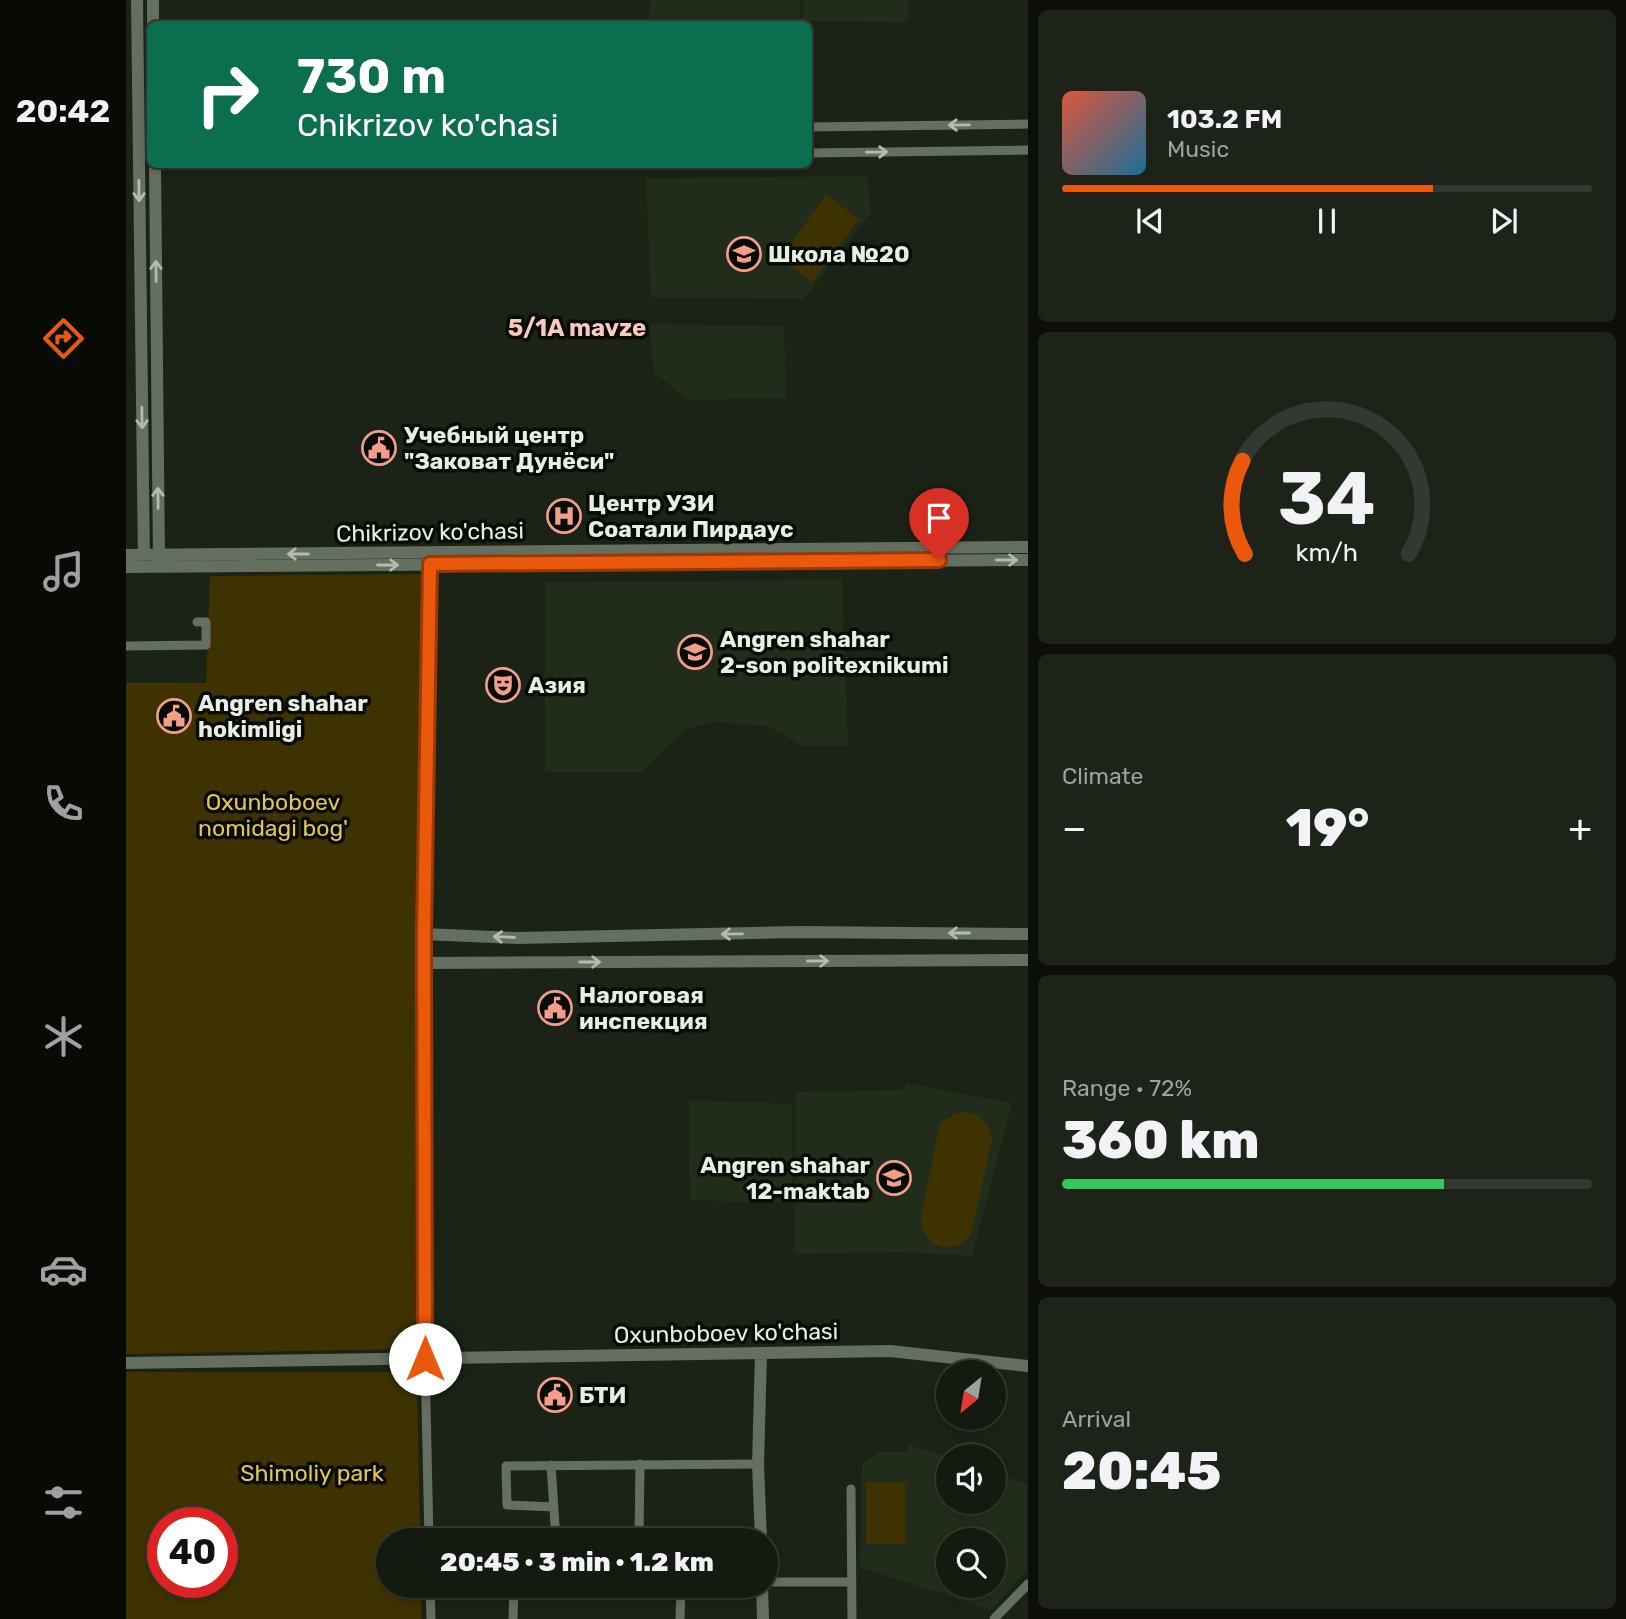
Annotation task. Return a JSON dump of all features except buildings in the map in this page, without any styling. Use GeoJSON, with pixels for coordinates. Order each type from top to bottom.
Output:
{"type":"FeatureCollection","features":[{"type":"Feature","properties":{"kind":"main road"},"geometry":{"type":"LineString","coordinates":[[136,0],[144,90],[144,561]]}},
{"type":"Feature","properties":{"kind":"main road"},"geometry":{"type":"LineString","coordinates":[[153,0],[153,21]]}},
{"type":"Feature","properties":{"kind":"main road"},"geometry":{"type":"LineString","coordinates":[[155,168],[159,561]]}},
{"type":"Feature","properties":{"kind":"main road","name":"Chikrizov ko'chasi"},"geometry":{"type":"LineString","coordinates":[[126,555],[144,561],[159,561],[1027,547]]}},
{"type":"Feature","properties":{"kind":"main road","name":"Chikrizov ko'chasi"},"geometry":{"type":"LineString","coordinates":[[197,560],[430,564],[1027,560]]}},
{"type":"Feature","properties":{"kind":"main road","name":"Chikrizov ko'chasi"},"geometry":{"type":"LineString","coordinates":[[126,567],[144,561]]}},
{"type":"Feature","properties":{"kind":"main road"},"geometry":{"type":"LineString","coordinates":[[425,1359],[424,934],[430,564]]}},
{"type":"Feature","properties":{"kind":"main road"},"geometry":{"type":"LineString","coordinates":[[424,934],[518,938],[799,932],[1027,934]]}},
{"type":"Feature","properties":{"kind":"main road"},"geometry":{"type":"LineString","coordinates":[[424,963],[1027,960]]}},
{"type":"Feature","properties":{"kind":"main road","name":"Oxunboboev ko'chasi"},"geometry":{"type":"LineString","coordinates":[[126,1363],[890,1351],[1027,1366]]}},
{"type":"Feature","properties":{"kind":"main road"},"geometry":{"type":"LineString","coordinates":[[761,1353],[758,1464],[761,1528]]}},
{"type":"Feature","properties":{"kind":"main road"},"geometry":{"type":"LineString","coordinates":[[762,1598],[763,1619]]}},
{"type":"Feature","properties":{"kind":"street"},"geometry":{"type":"LineString","coordinates":[[812,127],[1027,124]]}},
{"type":"Feature","properties":{"kind":"street"},"geometry":{"type":"LineString","coordinates":[[812,153],[1027,150]]}},
{"type":"Feature","properties":{"kind":"street"},"geometry":{"type":"LineString","coordinates":[[126,646],[206,645],[206,622],[197,622]]}},
{"type":"Feature","properties":{"kind":"street"},"geometry":{"type":"LineString","coordinates":[[425,1359],[429,1528]]}},
{"type":"Feature","properties":{"kind":"street"},"geometry":{"type":"LineString","coordinates":[[639,1528],[640,1464]]}},
{"type":"Feature","properties":{"kind":"street"},"geometry":{"type":"LineString","coordinates":[[554,1507],[507,1505],[506,1466],[758,1464]]}},
{"type":"Feature","properties":{"kind":"street"},"geometry":{"type":"LineString","coordinates":[[551,1465],[555,1528]]}},
{"type":"Feature","properties":{"kind":"street"},"geometry":{"type":"LineString","coordinates":[[851,1489],[852,1619]]}},
{"type":"Feature","properties":{"kind":"street"},"geometry":{"type":"LineString","coordinates":[[778,1582],[850,1582]]}},
{"type":"Feature","properties":{"kind":"street"},"geometry":{"type":"LineString","coordinates":[[994,1619],[1027,1584]]}},
{"type":"Feature","properties":{"kind":"street"},"geometry":{"type":"LineString","coordinates":[[430,1598],[431,1619]]}},
{"type":"Feature","properties":{"kind":"street"},"geometry":{"type":"LineString","coordinates":[[513,1619],[514,1598]]}},
{"type":"Feature","properties":{"kind":"street"},"geometry":{"type":"LineString","coordinates":[[680,1619],[681,1598]]}},
{"type":"Feature","properties":{"kind":"shaded area"},"geometry":{"type":"Polygon","coordinates":[[[650,0],[800,0],[801,21],[649,21],[650,0]]]}},
{"type":"Feature","properties":{"kind":"shaded area"},"geometry":{"type":"Polygon","coordinates":[[[804,0],[908,0],[908,22],[803,21],[804,0]]]}},
{"type":"Feature","properties":{"kind":"shaded area","name":"Школа №20"},"geometry":{"type":"Polygon","coordinates":[[[867,176],[871,212],[804,299],[651,297],[646,178],[867,176]]]}},
{"type":"Feature","properties":{"kind":"shaded area"},"geometry":{"type":"Polygon","coordinates":[[[649,324],[784,326],[786,398],[688,400],[654,372],[649,324]]]}},
{"type":"Feature","properties":{"kind":"shaded area","name":"Angren shahar 2-son politexnikumi"},"geometry":{"type":"Polygon","coordinates":[[[842,580],[848,745],[801,745],[768,726],[713,722],[686,729],[641,772],[545,772],[545,582],[842,580]]]}},
{"type":"Feature","properties":{"kind":"shaded area","name":"Angren shahar 12-maktab"},"geometry":{"type":"Polygon","coordinates":[[[906,1083],[1012,1103],[972,1256],[901,1252],[795,1254],[796,1092],[905,1090],[906,1083]]]}},
{"type":"Feature","properties":{"kind":"shaded area"},"geometry":{"type":"Polygon","coordinates":[[[689,1100],[792,1104],[793,1203],[690,1200],[689,1100]]]}},
{"type":"Feature","properties":{"kind":"shaded area"},"geometry":{"type":"Polygon","coordinates":[[[909,1445],[936,1453],[936,1514],[1006,1514],[1006,1476],[1027,1484],[1027,1570],[1006,1593],[1006,1528],[936,1528],[936,1592],[860,1567],[862,1463],[880,1452],[906,1452],[909,1445]]]}},
{"type":"Feature","properties":{"kind":"shaded area"},"geometry":{"type":"Polygon","coordinates":[[[954,1598],[1002,1598],[991,1610],[954,1598]]]}},
{"type":"Feature","properties":{"kind":"green space"},"geometry":{"type":"Polygon","coordinates":[[[826,195],[859,219],[812,282],[780,259],[826,195]]]}},
{"type":"Feature","properties":{"kind":"green space","name":"Oxunboboev nomidagi bog'"},"geometry":{"type":"Polygon","coordinates":[[[421,574],[416,1349],[126,1354],[126,683],[206,683],[210,576],[421,574]]]}},
{"type":"Feature","properties":{"kind":"green space"},"geometry":{"type":"Polygon","coordinates":[[[960,1112],[982,1119],[992,1139],[971,1235],[954,1246],[938,1246],[926,1235],[921,1216],[939,1128],[944,1120],[960,1112]]]}},
{"type":"Feature","properties":{"kind":"green space","name":"Shimoliy park"},"geometry":{"type":"Polygon","coordinates":[[[126,1372],[417,1372],[420,1528],[376,1528],[376,1598],[421,1598],[421,1619],[126,1619],[126,1372]]]}},
{"type":"Feature","properties":{"kind":"green space"},"geometry":{"type":"Polygon","coordinates":[[[866,1482],[905,1483],[905,1544],[866,1544],[866,1482]]]}},
{"type":"Feature","properties":{"kind":"place","name":"Школа №20"},"geometry":{"type":"Point","coordinates":[744,254]}},
{"type":"Feature","properties":{"kind":"place","name":"Учебный центр \"Заковат Дунёси\""},"geometry":{"type":"Point","coordinates":[379,448]}},
{"type":"Feature","properties":{"kind":"place","name":"Центр УЗИ Соатали Пирдаус"},"geometry":{"type":"Point","coordinates":[564,516]}},
{"type":"Feature","properties":{"kind":"place","name":"Angren shahar 2-son politexnikumi"},"geometry":{"type":"Point","coordinates":[695,652]}},
{"type":"Feature","properties":{"kind":"place","name":"Азия"},"geometry":{"type":"Point","coordinates":[503,685]}},
{"type":"Feature","properties":{"kind":"place","name":"Angren shahar hokimligi"},"geometry":{"type":"Point","coordinates":[174,716]}},
{"type":"Feature","properties":{"kind":"place","name":"Налоговая инспекция"},"geometry":{"type":"Point","coordinates":[555,1008]}},
{"type":"Feature","properties":{"kind":"place","name":"Angren shahar 12-maktab"},"geometry":{"type":"Point","coordinates":[894,1178]}},
{"type":"Feature","properties":{"kind":"place","name":"БТИ"},"geometry":{"type":"Point","coordinates":[555,1395]}},
{"type":"Feature","properties":{"kind":"district","name":"5/1A mavze"},"geometry":{"type":"Point","coordinates":[577,328]}},
{"type":"Feature","properties":{"kind":"route"},"geometry":{"type":"LineString","coordinates":[[425,1359],[424,934],[430,564],[939,560]]}}]}
